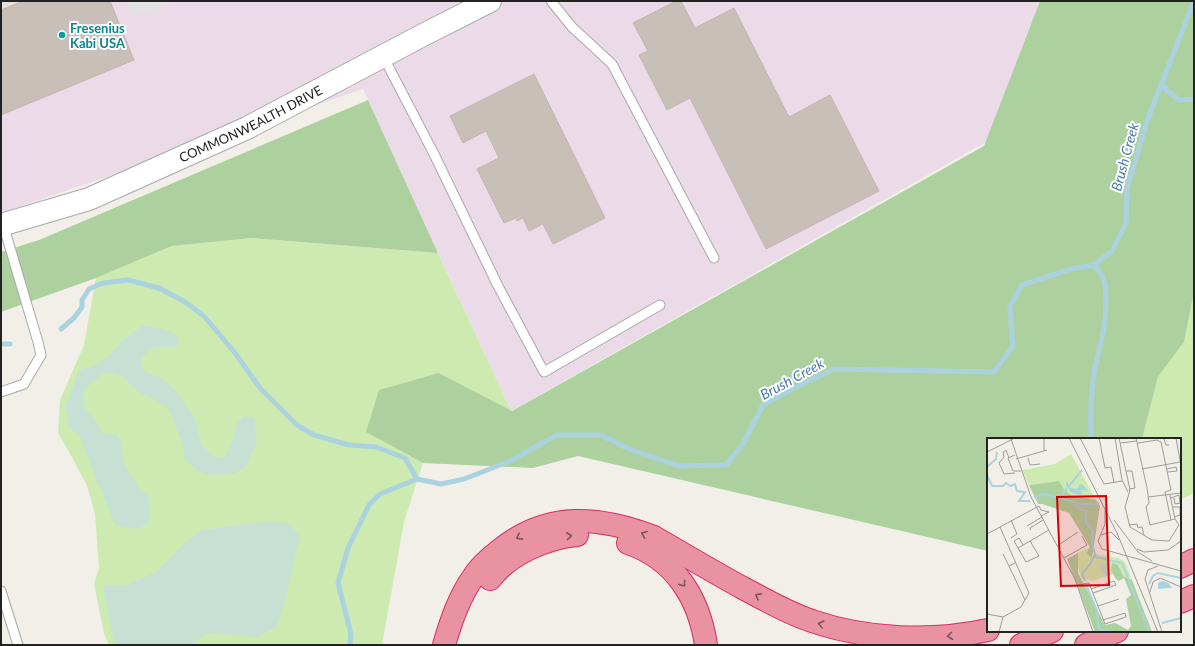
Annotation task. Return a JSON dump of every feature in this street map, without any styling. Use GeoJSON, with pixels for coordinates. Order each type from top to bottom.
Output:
{"type":"FeatureCollection","features":[{"type":"Feature","properties":{"kind":"highway"},"geometry":{"type":"LineString","coordinates":[[444,645],[451,621],[460,599],[474,575],[494,555],[511,541],[529,532],[542,527],[576,521],[614,524],[654,538],[780,608],[812,622],[880,636],[913,638],[972,634],[987,630]]}},
{"type":"Feature","properties":{"kind":"highway"},"geometry":{"type":"LineString","coordinates":[[460,645],[469,612],[480,593],[493,576],[508,563],[543,543],[562,537],[582,534],[602,535],[639,547],[653,554],[668,566],[684,584],[695,604],[704,628],[706,645]]}},
{"type":"Feature","properties":{"kind":"highway"},"geometry":{"type":"LineString","coordinates":[[1181,566],[1194,560]]}},
{"type":"Feature","properties":{"kind":"highway"},"geometry":{"type":"LineString","coordinates":[[1181,602],[1194,596]]}},
{"type":"Feature","properties":{"kind":"highway"},"geometry":{"type":"LineString","coordinates":[[1021,645],[1050,632]]}},
{"type":"Feature","properties":{"kind":"highway"},"geometry":{"type":"LineString","coordinates":[[1086,645],[1115,632]]}},
{"type":"Feature","properties":{"kind":"street","name":"COMMONWEALTH DRIVE"},"geometry":{"type":"LineString","coordinates":[[2,225],[89,199],[247,128],[490,1]]}},
{"type":"Feature","properties":{"kind":"lane"},"geometry":{"type":"LineString","coordinates":[[551,1],[572,27],[612,64],[714,258]]}},
{"type":"Feature","properties":{"kind":"lane"},"geometry":{"type":"LineString","coordinates":[[383,56],[434,154],[498,286],[544,372],[660,305]]}},
{"type":"Feature","properties":{"kind":"lane"},"geometry":{"type":"LineString","coordinates":[[1,392],[24,384],[41,356],[2,225]]}},
{"type":"Feature","properties":{"kind":"lane"},"geometry":{"type":"LineString","coordinates":[[1,591],[18,645]]}},
{"type":"Feature","properties":{"kind":"shaded area"},"geometry":{"type":"Polygon","coordinates":[[[1,1],[1040,1],[986,142],[511,411],[363,89],[1,213],[1,1]]]}},
{"type":"Feature","properties":{"kind":"shaded area"},"geometry":{"type":"Polygon","coordinates":[[[1,1],[23,1],[1,10],[1,1]]]}},
{"type":"Feature","properties":{"kind":"shaded area"},"geometry":{"type":"Polygon","coordinates":[[[126,1],[168,1],[170,5],[132,15],[126,1]]]}},
{"type":"Feature","properties":{"kind":"green space"},"geometry":{"type":"Polygon","coordinates":[[[1040,1],[1194,1],[1194,292],[1184,342],[1158,377],[1142,438],[987,438],[987,551],[578,456],[533,468],[423,463],[366,432],[379,390],[439,373],[512,411],[984,146],[1040,1]]]}},
{"type":"Feature","properties":{"kind":"green space"},"geometry":{"type":"Polygon","coordinates":[[[368,100],[438,253],[252,238],[172,246],[96,278],[1,312],[1,252],[39,240],[368,100]]]}},
{"type":"Feature","properties":{"kind":"green space"},"geometry":{"type":"Polygon","coordinates":[[[252,238],[438,253],[511,411],[439,373],[367,432],[423,463],[404,522],[382,645],[109,645],[104,634],[94,584],[99,568],[95,514],[87,486],[58,433],[60,400],[84,345],[96,278],[172,246],[252,238]]]}},
{"type":"Feature","properties":{"kind":"green space"},"geometry":{"type":"Polygon","coordinates":[[[1194,292],[1194,493],[1181,500],[1181,438],[1142,438],[1158,377],[1184,342],[1194,292]]]}},
{"type":"Feature","properties":{"kind":"green space"},"geometry":{"type":"Polygon","coordinates":[[[143,326],[161,329],[178,336],[179,342],[176,347],[154,347],[142,357],[141,364],[145,372],[164,380],[177,392],[194,417],[201,441],[206,449],[218,458],[225,457],[233,439],[237,424],[244,416],[255,419],[256,444],[247,465],[234,474],[210,475],[198,471],[185,459],[182,443],[169,409],[137,391],[122,376],[113,373],[103,373],[83,391],[83,406],[95,419],[102,433],[116,435],[121,443],[125,466],[140,489],[148,494],[150,510],[149,522],[141,527],[134,528],[116,526],[79,434],[68,428],[66,406],[79,370],[94,366],[107,358],[125,338],[143,326]]]}},
{"type":"Feature","properties":{"kind":"green space"},"geometry":{"type":"Polygon","coordinates":[[[267,522],[288,523],[300,536],[277,627],[256,637],[208,633],[191,645],[116,645],[103,586],[125,586],[156,572],[183,544],[200,531],[267,522]]]}},
{"type":"Feature","properties":{"kind":"building","name":"Fresenius Kabi USA"},"geometry":{"type":"Polygon","coordinates":[[[23,1],[110,1],[134,60],[1,115],[1,10],[23,1]]]}},
{"type":"Feature","properties":{"kind":"building"},"geometry":{"type":"Polygon","coordinates":[[[676,1],[681,1],[695,28],[734,8],[789,117],[830,95],[879,191],[766,249],[690,98],[667,110],[639,55],[648,51],[633,23],[676,1]]]}},
{"type":"Feature","properties":{"kind":"building"},"geometry":{"type":"Polygon","coordinates":[[[534,74],[605,218],[553,244],[543,224],[529,231],[523,218],[517,221],[516,218],[504,223],[477,169],[499,158],[486,131],[463,143],[450,116],[534,74]]]}},
{"type":"Feature","properties":{"kind":"waterway","name":"Brush Creek"},"geometry":{"type":"LineString","coordinates":[[350,645],[351,634],[338,583],[348,548],[369,505],[380,494],[417,479],[441,484],[464,479],[508,462],[557,435],[601,435],[631,450],[679,466],[726,465],[743,444],[763,405],[834,369],[994,372],[1013,346],[1010,306],[1022,285],[1071,269],[1094,265],[1112,251],[1126,223],[1127,189],[1147,121],[1194,1]]}},
{"type":"Feature","properties":{"kind":"waterway"},"geometry":{"type":"LineString","coordinates":[[1161,85],[1179,100],[1194,99]]}},
{"type":"Feature","properties":{"kind":"waterway"},"geometry":{"type":"LineString","coordinates":[[1091,438],[1091,412],[1095,368],[1101,344],[1106,311],[1106,290],[1104,281],[1094,265]]}},
{"type":"Feature","properties":{"kind":"waterway"},"geometry":{"type":"LineString","coordinates":[[61,329],[74,318],[82,307],[82,300],[89,289],[103,283],[128,280],[159,288],[185,302],[204,316],[235,353],[260,388],[297,425],[314,435],[349,445],[376,447],[405,458],[417,479]]}},
{"type":"Feature","properties":{"kind":"waterway"},"geometry":{"type":"LineString","coordinates":[[1,344],[10,344]]}},
{"type":"Feature","properties":{"kind":"place","name":"Fresenius Kabi USA"},"geometry":{"type":"Point","coordinates":[62,35]}}]}
